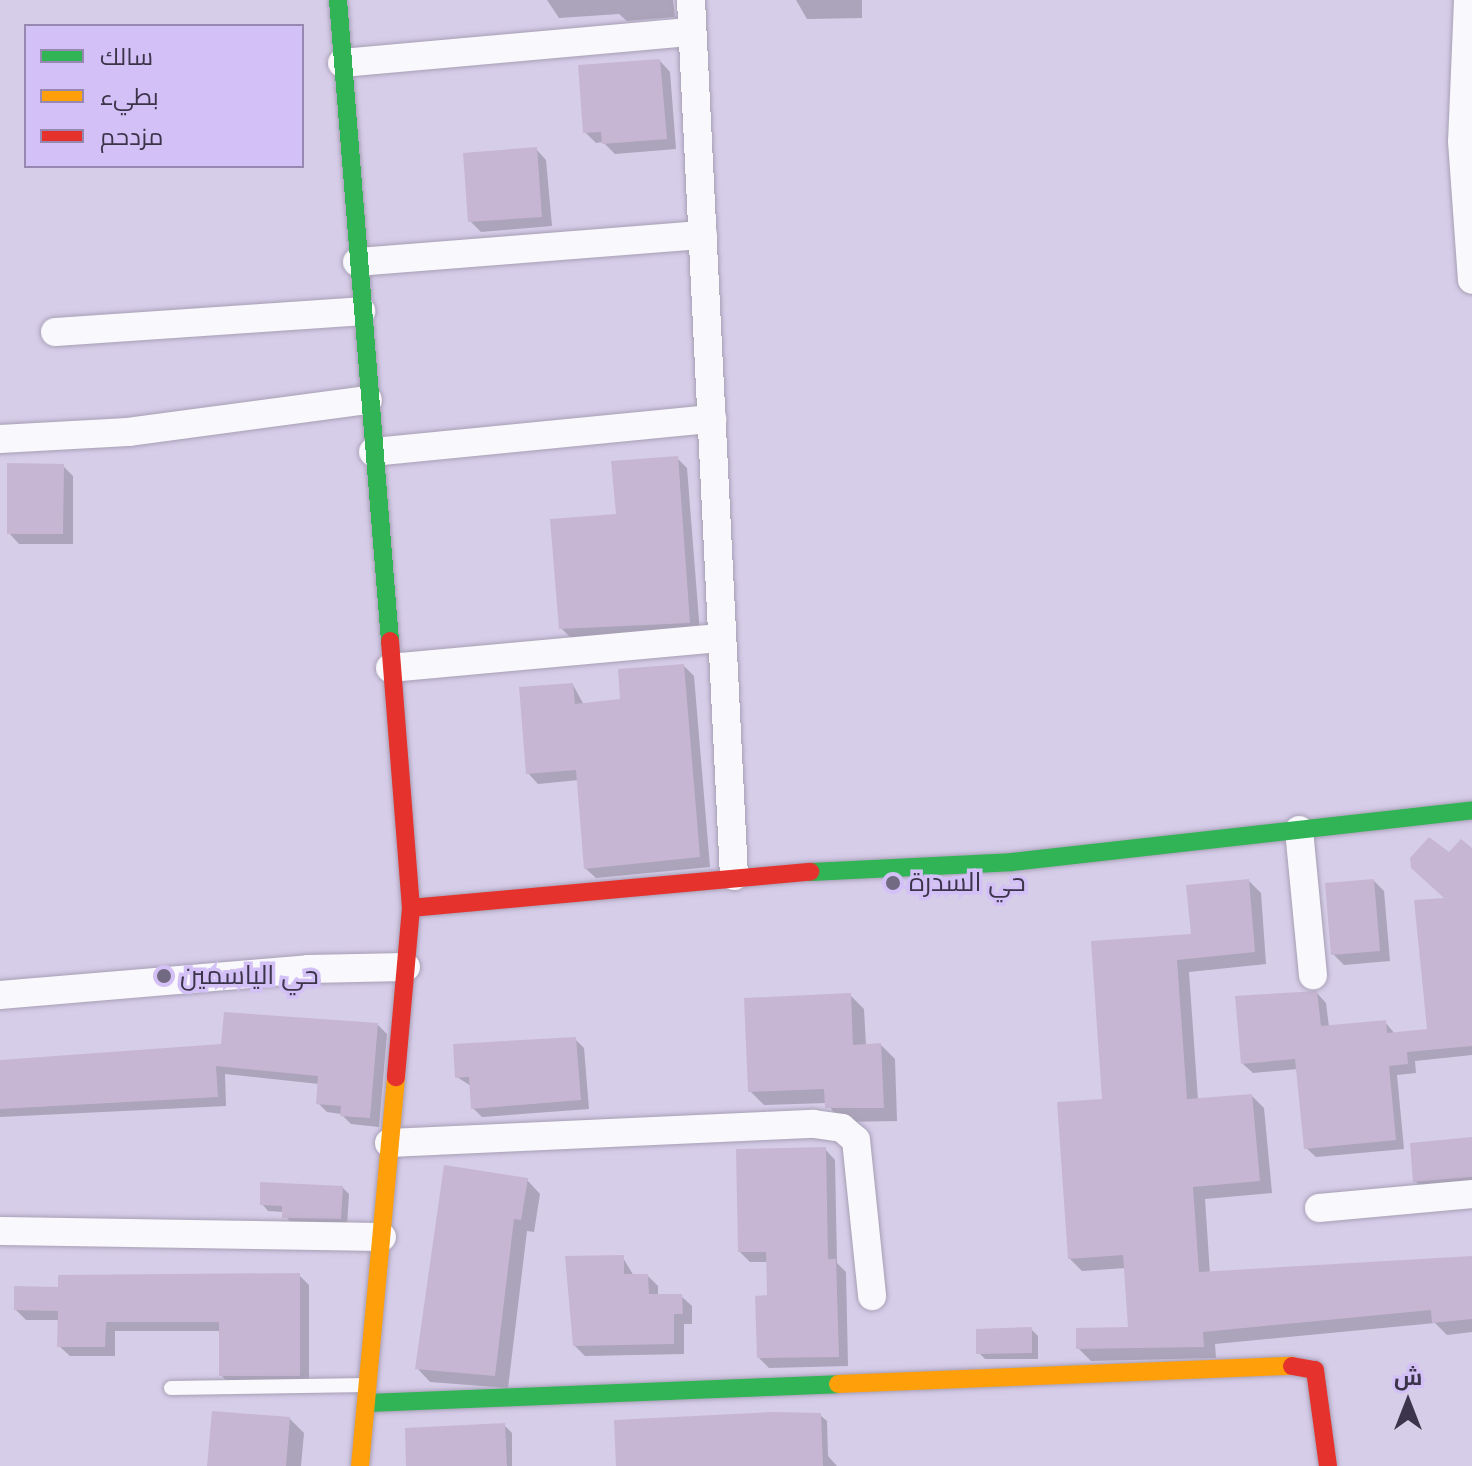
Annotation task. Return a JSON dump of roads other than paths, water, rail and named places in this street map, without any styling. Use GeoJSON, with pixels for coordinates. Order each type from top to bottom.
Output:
{"type":"FeatureCollection","features":[{"type":"Feature","properties":{"kind":"street"},"geometry":{"type":"LineString","coordinates":[[338,0],[411,908],[360,1466]]}},
{"type":"Feature","properties":{"kind":"street"},"geometry":{"type":"LineString","coordinates":[[691,0],[734,876]]}},
{"type":"Feature","properties":{"kind":"street"},"geometry":{"type":"LineString","coordinates":[[1468,0],[1472,280]]}},
{"type":"Feature","properties":{"kind":"street"},"geometry":{"type":"LineString","coordinates":[[342,63],[692,32]]}},
{"type":"Feature","properties":{"kind":"street"},"geometry":{"type":"LineString","coordinates":[[357,262],[703,235]]}},
{"type":"Feature","properties":{"kind":"street"},"geometry":{"type":"LineString","coordinates":[[55,332],[361,311]]}},
{"type":"Feature","properties":{"kind":"street"},"geometry":{"type":"LineString","coordinates":[[0,439],[128,432],[368,400]]}},
{"type":"Feature","properties":{"kind":"street"},"geometry":{"type":"LineString","coordinates":[[373,452],[712,419]]}},
{"type":"Feature","properties":{"kind":"street"},"geometry":{"type":"LineString","coordinates":[[390,668],[722,638]]}},
{"type":"Feature","properties":{"kind":"street"},"geometry":{"type":"LineString","coordinates":[[411,908],[734,876],[1012,862],[1472,810]]}},
{"type":"Feature","properties":{"kind":"street"},"geometry":{"type":"LineString","coordinates":[[1299,830],[1313,975]]}},
{"type":"Feature","properties":{"kind":"street"},"geometry":{"type":"LineString","coordinates":[[0,995],[293,970],[406,967]]}},
{"type":"Feature","properties":{"kind":"street"},"geometry":{"type":"LineString","coordinates":[[389,1143],[814,1124],[842,1128],[856,1140],[872,1296]]}},
{"type":"Feature","properties":{"kind":"street"},"geometry":{"type":"LineString","coordinates":[[1319,1208],[1472,1194]]}},
{"type":"Feature","properties":{"kind":"street"},"geometry":{"type":"LineString","coordinates":[[0,1231],[382,1237]]}},
{"type":"Feature","properties":{"kind":"street"},"geometry":{"type":"LineString","coordinates":[[368,1394],[1292,1366],[1315,1370],[1328,1466]]}},
{"type":"Feature","properties":{"kind":"lane"},"geometry":{"type":"LineString","coordinates":[[171,1388],[368,1394]]}},
{"type":"Feature","properties":{"kind":"place","name":"حي السدرة"},"geometry":{"type":"Point","coordinates":[893,883]}},
{"type":"Feature","properties":{"kind":"place","name":"حي الياسمين"},"geometry":{"type":"Point","coordinates":[164,976]}}]}
